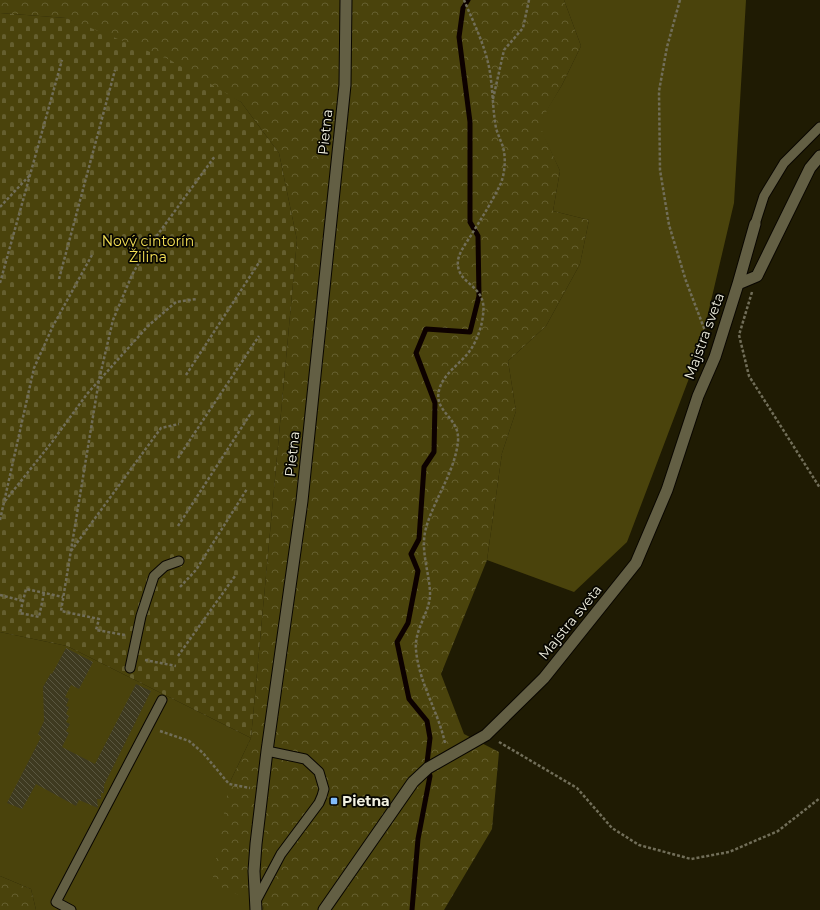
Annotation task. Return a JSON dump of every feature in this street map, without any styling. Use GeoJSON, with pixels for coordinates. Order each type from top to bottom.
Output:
{"type":"FeatureCollection","features":[{"type":"Feature","properties":{"kind":"street","name":"Pietna"},"geometry":{"type":"LineString","coordinates":[[256,906],[254,871],[262,790],[302,501],[344,85],[346,0]]}},
{"type":"Feature","properties":{"kind":"street"},"geometry":{"type":"LineString","coordinates":[[757,276],[810,168],[820,156]]}},
{"type":"Feature","properties":{"kind":"street","name":"Majstra sveta"},"geometry":{"type":"LineString","coordinates":[[324,910],[413,782],[428,768],[486,735],[544,678],[636,563],[668,490],[698,396],[715,357],[755,224]]}},
{"type":"Feature","properties":{"kind":"street","name":"Majstra sveta"},"geometry":{"type":"LineString","coordinates":[[738,284],[757,276]]}},
{"type":"Feature","properties":{"kind":"lane"},"geometry":{"type":"LineString","coordinates":[[755,224],[764,196],[784,163],[820,127]]}},
{"type":"Feature","properties":{"kind":"lane"},"geometry":{"type":"LineString","coordinates":[[130,668],[142,616],[154,576],[165,566],[179,561]]}},
{"type":"Feature","properties":{"kind":"lane"},"geometry":{"type":"LineString","coordinates":[[71,910],[56,902],[162,700]]}},
{"type":"Feature","properties":{"kind":"lane"},"geometry":{"type":"LineString","coordinates":[[256,906],[281,854],[319,803],[324,789],[319,772],[305,759],[267,751]]}},
{"type":"Feature","properties":{"kind":"path"},"geometry":{"type":"LineString","coordinates":[[492,102],[504,50],[522,28],[529,0]]}},
{"type":"Feature","properties":{"kind":"path"},"geometry":{"type":"LineString","coordinates":[[680,0],[667,47],[659,90],[660,170],[669,225],[686,281],[715,357]]}},
{"type":"Feature","properties":{"kind":"path"},"geometry":{"type":"LineString","coordinates":[[448,757],[441,726],[430,700],[416,652],[416,640],[430,600],[424,546],[426,528],[456,454],[458,440],[457,430],[453,421],[441,407],[438,397],[440,386],[471,349],[480,328],[484,314],[484,302],[479,292],[459,273],[459,255],[486,212],[501,182],[505,170],[503,148],[496,129],[489,68],[482,44],[464,1]]}},
{"type":"Feature","properties":{"kind":"path"},"geometry":{"type":"LineString","coordinates":[[0,283],[62,60]]}},
{"type":"Feature","properties":{"kind":"path"},"geometry":{"type":"LineString","coordinates":[[58,279],[115,70]]}},
{"type":"Feature","properties":{"kind":"path"},"geometry":{"type":"LineString","coordinates":[[137,638],[96,630],[99,619],[61,611],[70,552],[99,380],[113,320],[132,275],[145,252],[215,156]]}},
{"type":"Feature","properties":{"kind":"path"},"geometry":{"type":"LineString","coordinates":[[0,207],[30,175]]}},
{"type":"Feature","properties":{"kind":"path"},"geometry":{"type":"LineString","coordinates":[[0,520],[34,368],[53,326],[92,255]]}},
{"type":"Feature","properties":{"kind":"path"},"geometry":{"type":"LineString","coordinates":[[186,375],[260,260]]}},
{"type":"Feature","properties":{"kind":"path"},"geometry":{"type":"LineString","coordinates":[[757,276],[739,335],[749,376],[820,488]]}},
{"type":"Feature","properties":{"kind":"path"},"geometry":{"type":"LineString","coordinates":[[5,501],[52,442],[87,394],[148,326],[176,302],[196,299]]}},
{"type":"Feature","properties":{"kind":"path"},"geometry":{"type":"LineString","coordinates":[[178,458],[259,336]]}},
{"type":"Feature","properties":{"kind":"path"},"geometry":{"type":"LineString","coordinates":[[178,526],[251,413]]}},
{"type":"Feature","properties":{"kind":"path"},"geometry":{"type":"LineString","coordinates":[[70,552],[161,428],[179,424]]}},
{"type":"Feature","properties":{"kind":"path"},"geometry":{"type":"LineString","coordinates":[[180,588],[196,570],[247,489]]}},
{"type":"Feature","properties":{"kind":"path"},"geometry":{"type":"LineString","coordinates":[[178,656],[235,576]]}},
{"type":"Feature","properties":{"kind":"path"},"geometry":{"type":"LineString","coordinates":[[44,593],[39,617],[20,613],[26,589],[63,597]]}},
{"type":"Feature","properties":{"kind":"path"},"geometry":{"type":"LineString","coordinates":[[0,595],[23,601]]}},
{"type":"Feature","properties":{"kind":"path"},"geometry":{"type":"LineString","coordinates":[[133,657],[176,666]]}},
{"type":"Feature","properties":{"kind":"path"},"geometry":{"type":"LineString","coordinates":[[148,727],[189,741],[203,753],[229,784],[262,790]]}},
{"type":"Feature","properties":{"kind":"path"},"geometry":{"type":"LineString","coordinates":[[486,735],[578,788],[612,828],[639,845],[691,858],[729,852],[778,831],[820,798]]}},
{"type":"Feature","properties":{"kind":"green space"},"geometry":{"type":"Polygon","coordinates":[[[0,0],[564,0],[581,46],[562,85],[539,124],[560,171],[553,211],[589,220],[580,264],[546,326],[508,361],[516,411],[502,453],[487,560],[441,674],[464,734],[499,752],[492,829],[444,910],[264,910],[263,906],[212,883],[229,784],[251,738],[297,240],[279,153],[241,102],[66,18],[0,13],[0,0]]]}},
{"type":"Feature","properties":{"kind":"green space"},"geometry":{"type":"Polygon","coordinates":[[[564,0],[746,0],[734,203],[699,352],[627,542],[574,592],[487,560],[502,453],[516,411],[508,361],[546,326],[580,264],[589,220],[553,211],[560,171],[538,124],[562,85],[581,46],[564,0]]]}},
{"type":"Feature","properties":{"kind":"green space","name":"Nový cintorín Žilina"},"geometry":{"type":"Polygon","coordinates":[[[0,13],[66,18],[170,60],[241,102],[279,153],[297,240],[251,738],[67,646],[0,632],[0,13]]]}},
{"type":"Feature","properties":{"kind":"green space"},"geometry":{"type":"Polygon","coordinates":[[[0,632],[67,646],[251,738],[229,784],[264,910],[36,910],[31,889],[0,876],[0,632]]]}},
{"type":"Feature","properties":{"kind":"green space"},"geometry":{"type":"Polygon","coordinates":[[[0,876],[31,889],[36,910],[0,910],[0,876]]]}},
{"type":"Feature","properties":{"kind":"building"},"geometry":{"type":"Polygon","coordinates":[[[66,648],[93,662],[79,689],[71,685],[65,697],[69,699],[66,706],[69,707],[66,714],[69,716],[66,722],[70,724],[66,731],[69,733],[62,747],[95,764],[136,684],[151,691],[104,785],[104,793],[101,793],[101,799],[97,799],[98,808],[79,800],[76,806],[36,784],[22,809],[7,803],[41,737],[38,734],[44,721],[43,687],[66,648]]]}},
{"type":"Feature","properties":{"kind":"waterway"},"geometry":{"type":"LineString","coordinates":[[412,910],[418,839],[430,776],[427,763],[430,738],[427,721],[409,699],[397,642],[408,623],[418,571],[411,554],[419,539],[424,467],[434,452],[435,403],[416,353],[426,329],[470,332],[479,296],[478,236],[470,222],[470,122],[459,37],[463,8],[468,0]]}},
{"type":"Feature","properties":{"kind":"place","name":"Pietna"},"geometry":{"type":"Point","coordinates":[334,801]}}]}
